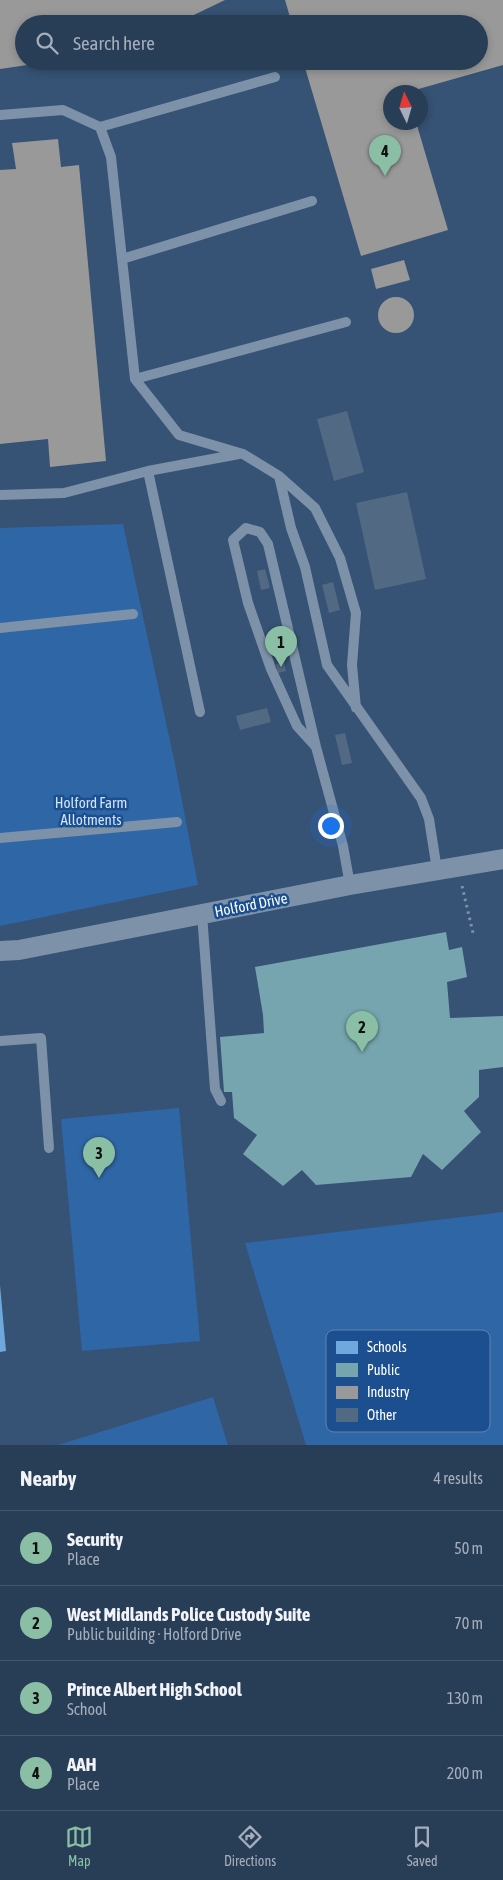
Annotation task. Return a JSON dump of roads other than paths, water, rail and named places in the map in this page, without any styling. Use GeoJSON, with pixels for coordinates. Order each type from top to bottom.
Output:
{"type":"FeatureCollection","features":[{"type":"Feature","properties":{"kind":"street","name":"Holford Drive"},"geometry":{"type":"LineString","coordinates":[[0,951],[19,950],[350,885],[503,859]]}},
{"type":"Feature","properties":{"kind":"lane"},"geometry":{"type":"LineString","coordinates":[[0,115],[63,110],[100,127],[275,77]]}},
{"type":"Feature","properties":{"kind":"lane"},"geometry":{"type":"LineString","coordinates":[[100,127],[110,157],[135,379],[179,435],[243,454],[280,476],[315,508],[340,558],[356,613],[352,665],[356,708]]}},
{"type":"Feature","properties":{"kind":"lane"},"geometry":{"type":"LineString","coordinates":[[122,259],[312,202]]}},
{"type":"Feature","properties":{"kind":"lane"},"geometry":{"type":"LineString","coordinates":[[135,379],[346,322]]}},
{"type":"Feature","properties":{"kind":"lane"},"geometry":{"type":"LineString","coordinates":[[0,496],[64,493],[148,471],[243,454]]}},
{"type":"Feature","properties":{"kind":"lane"},"geometry":{"type":"LineString","coordinates":[[148,471],[200,712]]}},
{"type":"Feature","properties":{"kind":"lane"},"geometry":{"type":"LineString","coordinates":[[280,476],[291,528],[305,567],[327,665],[421,798],[429,819],[437,870]]}},
{"type":"Feature","properties":{"kind":"lane"},"geometry":{"type":"LineString","coordinates":[[316,747],[297,726],[271,669],[248,603],[233,540],[246,528],[260,532],[268,544],[316,747],[343,846],[350,885]]}},
{"type":"Feature","properties":{"kind":"lane"},"geometry":{"type":"LineString","coordinates":[[0,628],[133,614]]}},
{"type":"Feature","properties":{"kind":"lane"},"geometry":{"type":"LineString","coordinates":[[0,838],[177,822]]}},
{"type":"Feature","properties":{"kind":"lane"},"geometry":{"type":"LineString","coordinates":[[202,914],[215,1089],[221,1101]]}},
{"type":"Feature","properties":{"kind":"lane"},"geometry":{"type":"LineString","coordinates":[[0,1042],[41,1038],[49,1148]]}},
{"type":"Feature","properties":{"kind":"place","name":"AAH"},"geometry":{"type":"Point","coordinates":[385,176]}},
{"type":"Feature","properties":{"kind":"place","name":"Security"},"geometry":{"type":"Point","coordinates":[281,667]}},
{"type":"Feature","properties":{"kind":"place","name":"West Midlands Police Custody Suite"},"geometry":{"type":"Point","coordinates":[362,1052]}},
{"type":"Feature","properties":{"kind":"place","name":"Prince Albert High School"},"geometry":{"type":"Point","coordinates":[99,1178]}},
{"type":"Feature","properties":{"kind":"park label","name":"Holford Farm Allotments"},"geometry":{"type":"Point","coordinates":[91,812]}}]}
